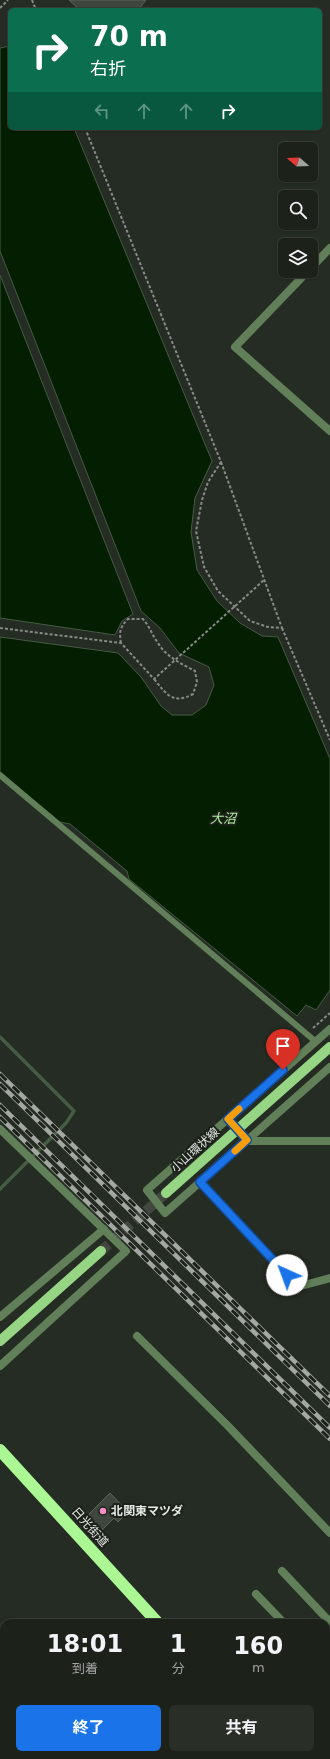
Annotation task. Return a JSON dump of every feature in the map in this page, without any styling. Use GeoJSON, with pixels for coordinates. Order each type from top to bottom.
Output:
{"type":"FeatureCollection","features":[{"type":"Feature","properties":{"kind":"highway","name":"日光街道"},"geometry":{"type":"LineString","coordinates":[[0,1450],[154,1619]]}},
{"type":"Feature","properties":{"kind":"main road","name":"小山環状線"},"geometry":{"type":"LineString","coordinates":[[166,1193],[330,1047]]}},
{"type":"Feature","properties":{"kind":"main road"},"geometry":{"type":"LineString","coordinates":[[0,1341],[101,1251]]}},
{"type":"Feature","properties":{"kind":"street"},"geometry":{"type":"LineString","coordinates":[[318,261],[330,248]]}},
{"type":"Feature","properties":{"kind":"street"},"geometry":{"type":"LineString","coordinates":[[301,278],[235,347],[330,431]]}},
{"type":"Feature","properties":{"kind":"street"},"geometry":{"type":"LineString","coordinates":[[330,1029],[147,1190],[165,1213],[330,1067]]}},
{"type":"Feature","properties":{"kind":"street"},"geometry":{"type":"LineString","coordinates":[[228,1119],[247,1140],[330,1141]]}},
{"type":"Feature","properties":{"kind":"street"},"geometry":{"type":"LineString","coordinates":[[0,1130],[126,1251],[0,1366]]}},
{"type":"Feature","properties":{"kind":"street"},"geometry":{"type":"LineString","coordinates":[[200,1182],[298,1287],[330,1278]]}},
{"type":"Feature","properties":{"kind":"street"},"geometry":{"type":"LineString","coordinates":[[0,1317],[104,1229]]}},
{"type":"Feature","properties":{"kind":"street"},"geometry":{"type":"LineString","coordinates":[[137,1336],[228,1426],[330,1533]]}},
{"type":"Feature","properties":{"kind":"street"},"geometry":{"type":"LineString","coordinates":[[282,1571],[327,1619]]}},
{"type":"Feature","properties":{"kind":"street"},"geometry":{"type":"LineString","coordinates":[[256,1594],[280,1619]]}},
{"type":"Feature","properties":{"kind":"lane"},"geometry":{"type":"LineString","coordinates":[[0,775],[315,1041]]}},
{"type":"Feature","properties":{"kind":"path"},"geometry":{"type":"LineString","coordinates":[[0,8],[8,0]]}},
{"type":"Feature","properties":{"kind":"path"},"geometry":{"type":"LineString","coordinates":[[86,130],[221,462],[282,628],[330,740]]}},
{"type":"Feature","properties":{"kind":"path"},"geometry":{"type":"LineString","coordinates":[[221,462],[208,482],[196,531],[204,567],[218,591],[250,621],[268,627],[282,628]]}},
{"type":"Feature","properties":{"kind":"path"},"geometry":{"type":"LineString","coordinates":[[154,679],[264,580]]}},
{"type":"Feature","properties":{"kind":"path"},"geometry":{"type":"LineString","coordinates":[[128,619],[143,619],[163,651],[175,660],[196,671],[197,682],[193,694],[183,699],[174,698],[163,690],[121,643],[119,632],[122,624],[128,619]]}},
{"type":"Feature","properties":{"kind":"path"},"geometry":{"type":"LineString","coordinates":[[0,628],[121,643]]}},
{"type":"Feature","properties":{"kind":"path"},"geometry":{"type":"LineString","coordinates":[[303,1031],[314,1027],[330,1013]]}},
{"type":"Feature","properties":{"kind":"water","name":"大沼"},"geometry":{"type":"Polygon","coordinates":[[[8,46],[8,130],[75,130],[212,461],[195,498],[191,532],[197,570],[217,601],[240,623],[262,636],[278,637],[330,759],[330,990],[316,1010],[306,1005],[297,1016],[129,879],[127,871],[70,824],[60,822],[0,773],[0,637],[118,653],[141,677],[161,706],[172,715],[192,715],[206,705],[214,685],[209,667],[179,653],[160,628],[141,611],[0,251],[0,48],[8,46]]]}},
{"type":"Feature","properties":{"kind":"water"},"geometry":{"type":"Polygon","coordinates":[[[0,275],[133,614],[122,621],[115,635],[0,618],[0,275]]]}},
{"type":"Feature","properties":{"kind":"building"},"geometry":{"type":"Polygon","coordinates":[[[69,0],[146,0],[140,8],[78,8],[69,0]]]}},
{"type":"Feature","properties":{"kind":"building"},"geometry":{"type":"Polygon","coordinates":[[[110,1493],[128,1512],[118,1522],[114,1518],[94,1538],[80,1523],[110,1493]]]}},
{"type":"Feature","properties":{"kind":"waterway"},"geometry":{"type":"LineString","coordinates":[[0,1037],[74,1111],[66,1123],[0,1189]]}},
{"type":"Feature","properties":{"kind":"tunnel"},"geometry":{"type":"LineString","coordinates":[[101,1251],[166,1193]]}},
{"type":"Feature","properties":{"kind":"railway"},"geometry":{"type":"LineString","coordinates":[[0,1074],[330,1396]]}},
{"type":"Feature","properties":{"kind":"railway"},"geometry":{"type":"LineString","coordinates":[[0,1084],[330,1406]]}},
{"type":"Feature","properties":{"kind":"railway"},"geometry":{"type":"LineString","coordinates":[[0,1105],[330,1428]]}},
{"type":"Feature","properties":{"kind":"railway"},"geometry":{"type":"LineString","coordinates":[[0,1117],[330,1439]]}},
{"type":"Feature","properties":{"kind":"slow traffic"},"geometry":{"type":"LineString","coordinates":[[235,1151],[247,1140],[228,1119],[239,1109]]}},
{"type":"Feature","properties":{"kind":"place","name":"北関東マツダ"},"geometry":{"type":"Point","coordinates":[103,1511]}},
{"type":"Feature","properties":{"kind":"route"},"geometry":{"type":"LineString","coordinates":[[283,1070],[228,1119],[247,1140],[200,1182],[287,1275]]}}]}
